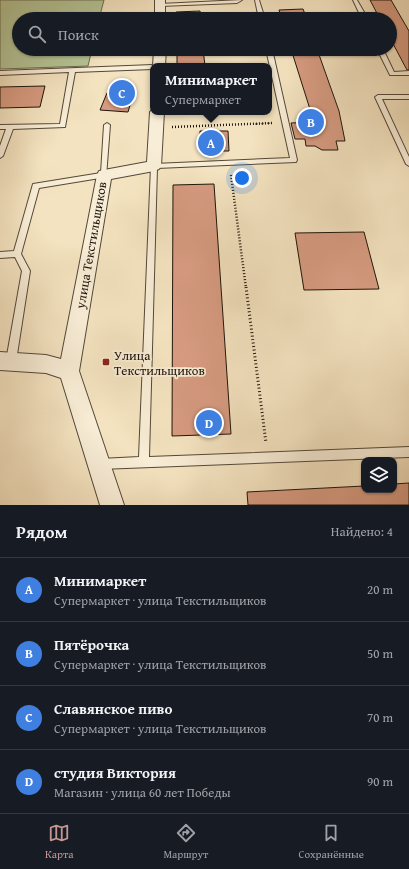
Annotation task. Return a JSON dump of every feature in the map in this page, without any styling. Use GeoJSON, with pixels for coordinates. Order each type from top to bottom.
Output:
{"type":"FeatureCollection","features":[{"type":"Feature","properties":{"kind":"street"},"geometry":{"type":"LineString","coordinates":[[154,166],[156,115]]}},
{"type":"Feature","properties":{"kind":"street","name":"улица Текстильщиков"},"geometry":{"type":"LineString","coordinates":[[69,371],[104,175],[154,166]]}},
{"type":"Feature","properties":{"kind":"street"},"geometry":{"type":"LineString","coordinates":[[5,361],[46,364],[69,371],[112,505]]}},
{"type":"Feature","properties":{"kind":"lane"},"geometry":{"type":"LineString","coordinates":[[160,3],[237,2],[240,0]]}},
{"type":"Feature","properties":{"kind":"lane"},"geometry":{"type":"LineString","coordinates":[[257,0],[260,12]]}},
{"type":"Feature","properties":{"kind":"lane"},"geometry":{"type":"LineString","coordinates":[[356,0],[362,12]]}},
{"type":"Feature","properties":{"kind":"lane"},"geometry":{"type":"LineString","coordinates":[[144,462],[154,166],[294,160],[271,56]]}},
{"type":"Feature","properties":{"kind":"lane"},"geometry":{"type":"LineString","coordinates":[[383,56],[392,74],[409,73]]}},
{"type":"Feature","properties":{"kind":"lane"},"geometry":{"type":"LineString","coordinates":[[0,73],[150,67]]}},
{"type":"Feature","properties":{"kind":"lane"},"geometry":{"type":"LineString","coordinates":[[0,127],[63,126],[72,70]]}},
{"type":"Feature","properties":{"kind":"lane"},"geometry":{"type":"LineString","coordinates":[[409,97],[378,97],[409,164]]}},
{"type":"Feature","properties":{"kind":"lane"},"geometry":{"type":"LineString","coordinates":[[5,361],[26,271],[17,254],[36,186],[104,175],[107,126]]}},
{"type":"Feature","properties":{"kind":"lane"},"geometry":{"type":"LineString","coordinates":[[0,156],[10,127]]}},
{"type":"Feature","properties":{"kind":"lane"},"geometry":{"type":"LineString","coordinates":[[0,255],[17,254]]}},
{"type":"Feature","properties":{"kind":"lane"},"geometry":{"type":"LineString","coordinates":[[98,464],[409,452]]}},
{"type":"Feature","properties":{"kind":"path"},"geometry":{"type":"LineString","coordinates":[[156,128],[285,122]]}},
{"type":"Feature","properties":{"kind":"path"},"geometry":{"type":"LineString","coordinates":[[230,162],[268,457]]}},
{"type":"Feature","properties":{"kind":"green space"},"geometry":{"type":"Polygon","coordinates":[[[0,0],[104,0],[101,12],[12,12],[12,56],[90,56],[88,66],[0,69],[0,0]]]}},
{"type":"Feature","properties":{"kind":"building"},"geometry":{"type":"Polygon","coordinates":[[[370,0],[391,0],[409,31],[409,70],[407,70],[397,51],[397,12],[376,12],[370,0]]]}},
{"type":"Feature","properties":{"kind":"building"},"geometry":{"type":"Polygon","coordinates":[[[303,9],[304,12],[280,12],[279,10],[303,9]]]}},
{"type":"Feature","properties":{"kind":"building"},"geometry":{"type":"Polygon","coordinates":[[[200,11],[200,12],[176,12],[200,11]]]}},
{"type":"Feature","properties":{"kind":"building"},"geometry":{"type":"Polygon","coordinates":[[[177,56],[204,56],[205,63],[177,63],[177,56]]]}},
{"type":"Feature","properties":{"kind":"building"},"geometry":{"type":"Polygon","coordinates":[[[293,56],[319,56],[339,111],[345,141],[336,141],[338,150],[322,150],[315,146],[306,146],[305,139],[295,139],[291,123],[314,122],[293,56]]]}},
{"type":"Feature","properties":{"kind":"building"},"geometry":{"type":"Polygon","coordinates":[[[45,86],[40,107],[0,108],[0,87],[45,86]]]}},
{"type":"Feature","properties":{"kind":"building"},"geometry":{"type":"Polygon","coordinates":[[[107,93],[133,95],[128,112],[100,110],[107,93]]]}},
{"type":"Feature","properties":{"kind":"building"},"geometry":{"type":"Polygon","coordinates":[[[200,131],[228,131],[229,151],[200,151],[200,131]]]}},
{"type":"Feature","properties":{"kind":"building"},"geometry":{"type":"Polygon","coordinates":[[[214,184],[231,434],[172,436],[173,185],[214,184]]]}},
{"type":"Feature","properties":{"kind":"building"},"geometry":{"type":"Polygon","coordinates":[[[364,232],[379,289],[304,290],[295,233],[364,232]]]}},
{"type":"Feature","properties":{"kind":"building"},"geometry":{"type":"Polygon","coordinates":[[[409,483],[409,505],[248,505],[247,492],[361,486],[361,493],[397,493],[397,484],[409,483]]]}},
{"type":"Feature","properties":{"kind":"place","name":"Славянское пиво"},"geometry":{"type":"Point","coordinates":[122,93]}},
{"type":"Feature","properties":{"kind":"place","name":"Пятёрочка"},"geometry":{"type":"Point","coordinates":[311,122]}},
{"type":"Feature","properties":{"kind":"place","name":"Минимаркет"},"geometry":{"type":"Point","coordinates":[211,143]}},
{"type":"Feature","properties":{"kind":"place","name":"Улица Текстильщиков"},"geometry":{"type":"Point","coordinates":[106,362]}},
{"type":"Feature","properties":{"kind":"place","name":"студия Виктория"},"geometry":{"type":"Point","coordinates":[209,423]}}]}
